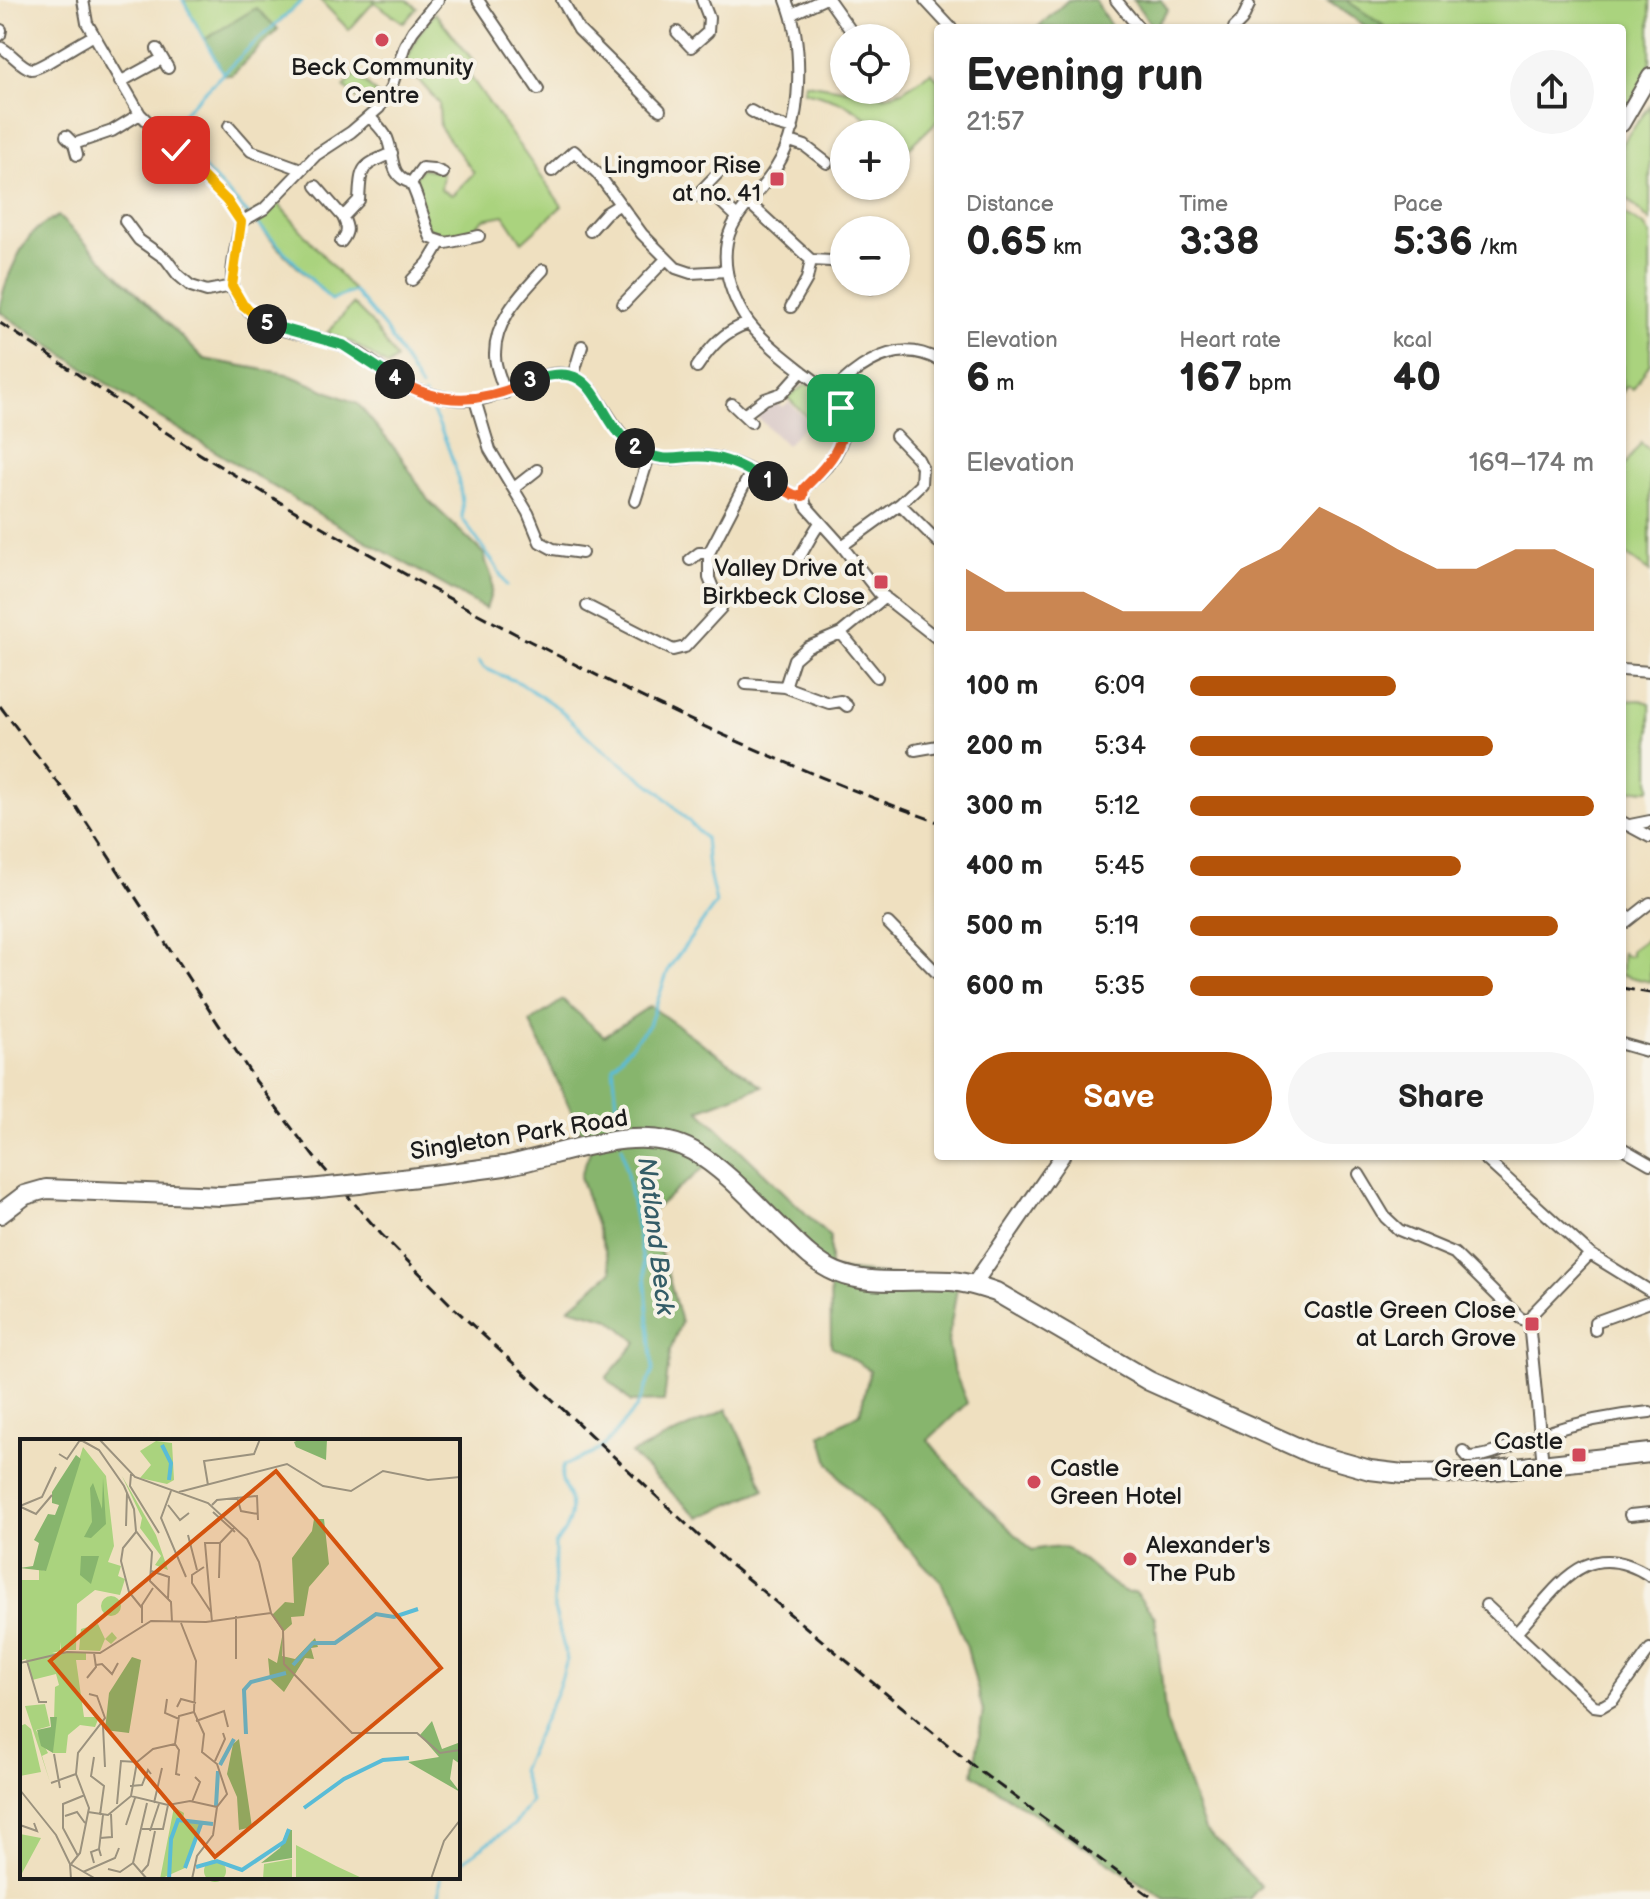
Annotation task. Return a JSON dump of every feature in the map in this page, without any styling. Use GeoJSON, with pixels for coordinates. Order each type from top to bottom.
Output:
{"type":"FeatureCollection","features":[{"type":"Feature","properties":{"kind":"highway","name":"Singleton Park Road"},"geometry":{"type":"LineString","coordinates":[[0,1214],[25,1195],[46,1189],[221,1196],[359,1184],[534,1161],[615,1141],[665,1141],[691,1150],[711,1164],[794,1241],[830,1269],[854,1278],[875,1281],[974,1284]]}},
{"type":"Feature","properties":{"kind":"highway"},"geometry":{"type":"LineString","coordinates":[[974,1284],[1021,1306],[1139,1376],[1271,1437],[1334,1461],[1370,1470],[1433,1475],[1650,1453]]}},
{"type":"Feature","properties":{"kind":"street"},"geometry":{"type":"LineString","coordinates":[[83,0],[84,14],[93,36],[140,114],[248,218]]}},
{"type":"Feature","properties":{"kind":"street"},"geometry":{"type":"LineString","coordinates":[[438,0],[413,31],[391,88],[370,117],[316,155],[281,193],[248,218],[232,286],[243,305],[264,323],[343,345],[397,380],[433,394],[475,400],[505,393],[549,374],[573,376],[593,392],[622,437],[649,456],[673,461],[715,457],[794,495],[803,496]]}},
{"type":"Feature","properties":{"kind":"street"},"geometry":{"type":"LineString","coordinates":[[478,0],[538,89]]}},
{"type":"Feature","properties":{"kind":"street"},"geometry":{"type":"LineString","coordinates":[[562,0],[579,30],[660,110]]}},
{"type":"Feature","properties":{"kind":"street"},"geometry":{"type":"LineString","coordinates":[[677,32],[691,47],[708,32],[709,18],[702,0]]}},
{"type":"Feature","properties":{"kind":"street"},"geometry":{"type":"LineString","coordinates":[[786,0],[792,14],[796,43],[797,85],[793,129],[777,168],[736,216],[727,250],[727,271],[733,294],[749,323],[831,393],[843,414],[842,438],[829,464],[804,488],[806,506],[878,592],[934,636]]}},
{"type":"Feature","properties":{"kind":"street"},"geometry":{"type":"LineString","coordinates":[[792,14],[822,0]]}},
{"type":"Feature","properties":{"kind":"street"},"geometry":{"type":"LineString","coordinates":[[829,0],[846,24]]}},
{"type":"Feature","properties":{"kind":"street"},"geometry":{"type":"LineString","coordinates":[[925,0],[947,24]]}},
{"type":"Feature","properties":{"kind":"street"},"geometry":{"type":"LineString","coordinates":[[1116,0],[1136,24]]}},
{"type":"Feature","properties":{"kind":"street"},"geometry":{"type":"LineString","coordinates":[[1238,24],[1251,4]]}},
{"type":"Feature","properties":{"kind":"street"},"geometry":{"type":"LineString","coordinates":[[0,47],[30,69],[39,68],[93,36]]}},
{"type":"Feature","properties":{"kind":"street"},"geometry":{"type":"LineString","coordinates":[[120,82],[162,59]]}},
{"type":"Feature","properties":{"kind":"street"},"geometry":{"type":"LineString","coordinates":[[1626,117],[1650,76]]}},
{"type":"Feature","properties":{"kind":"street"},"geometry":{"type":"LineString","coordinates":[[751,111],[772,123],[793,129]]}},
{"type":"Feature","properties":{"kind":"street"},"geometry":{"type":"LineString","coordinates":[[72,145],[112,131],[140,114]]}},
{"type":"Feature","properties":{"kind":"street"},"geometry":{"type":"LineString","coordinates":[[370,117],[386,135],[392,153],[392,168],[400,179],[411,183],[431,238],[440,243],[479,236]]}},
{"type":"Feature","properties":{"kind":"street"},"geometry":{"type":"LineString","coordinates":[[229,126],[251,151],[301,169]]}},
{"type":"Feature","properties":{"kind":"street"},"geometry":{"type":"LineString","coordinates":[[790,141],[805,146],[827,163]]}},
{"type":"Feature","properties":{"kind":"street"},"geometry":{"type":"LineString","coordinates":[[552,171],[574,151],[598,174],[619,205],[676,268],[691,273],[727,271]]}},
{"type":"Feature","properties":{"kind":"street"},"geometry":{"type":"LineString","coordinates":[[343,217],[359,200],[359,176],[368,163],[392,153]]}},
{"type":"Feature","properties":{"kind":"street"},"geometry":{"type":"LineString","coordinates":[[411,183],[422,168],[443,173]]}},
{"type":"Feature","properties":{"kind":"street"},"geometry":{"type":"LineString","coordinates":[[696,196],[721,170]]}},
{"type":"Feature","properties":{"kind":"street"},"geometry":{"type":"LineString","coordinates":[[316,186],[343,217],[348,228],[341,242]]}},
{"type":"Feature","properties":{"kind":"street"},"geometry":{"type":"LineString","coordinates":[[705,187],[736,216]]}},
{"type":"Feature","properties":{"kind":"street"},"geometry":{"type":"LineString","coordinates":[[748,202],[811,260],[830,261]]}},
{"type":"Feature","properties":{"kind":"street"},"geometry":{"type":"LineString","coordinates":[[590,231],[606,213],[619,205]]}},
{"type":"Feature","properties":{"kind":"street"},"geometry":{"type":"LineString","coordinates":[[125,221],[139,240],[166,259],[191,286],[207,291],[232,286]]}},
{"type":"Feature","properties":{"kind":"street"},"geometry":{"type":"LineString","coordinates":[[412,280],[428,263],[440,243]]}},
{"type":"Feature","properties":{"kind":"street"},"geometry":{"type":"LineString","coordinates":[[623,304],[666,259]]}},
{"type":"Feature","properties":{"kind":"street"},"geometry":{"type":"LineString","coordinates":[[791,307],[807,279],[811,260]]}},
{"type":"Feature","properties":{"kind":"street"},"geometry":{"type":"LineString","coordinates":[[505,393],[495,358],[497,340],[506,316],[541,277]]}},
{"type":"Feature","properties":{"kind":"street"},"geometry":{"type":"LineString","coordinates":[[697,367],[719,339],[732,329],[749,323]]}},
{"type":"Feature","properties":{"kind":"street"},"geometry":{"type":"LineString","coordinates":[[573,376],[582,346]]}},
{"type":"Feature","properties":{"kind":"street"},"geometry":{"type":"LineString","coordinates":[[831,393],[877,356],[915,351],[934,358]]}},
{"type":"Feature","properties":{"kind":"street"},"geometry":{"type":"LineString","coordinates":[[732,404],[747,418],[765,399],[782,393],[802,371]]}},
{"type":"Feature","properties":{"kind":"street"},"geometry":{"type":"LineString","coordinates":[[475,400],[490,450],[528,513],[540,542],[553,549],[582,553]]}},
{"type":"Feature","properties":{"kind":"street"},"geometry":{"type":"LineString","coordinates":[[842,546],[900,504],[921,484],[922,467],[918,459],[896,436]]}},
{"type":"Feature","properties":{"kind":"street"},"geometry":{"type":"LineString","coordinates":[[635,501],[649,456]]}},
{"type":"Feature","properties":{"kind":"street"},"geometry":{"type":"LineString","coordinates":[[514,488],[537,470]]}},
{"type":"Feature","properties":{"kind":"street"},"geometry":{"type":"LineString","coordinates":[[587,606],[673,650],[685,647],[721,608],[709,578],[709,553],[751,472]]}},
{"type":"Feature","properties":{"kind":"street"},"geometry":{"type":"LineString","coordinates":[[900,504],[934,538]]}},
{"type":"Feature","properties":{"kind":"street"},"geometry":{"type":"LineString","coordinates":[[789,572],[820,523]]}},
{"type":"Feature","properties":{"kind":"street"},"geometry":{"type":"LineString","coordinates":[[690,560],[699,553],[709,553]]}},
{"type":"Feature","properties":{"kind":"street"},"geometry":{"type":"LineString","coordinates":[[785,687],[794,659],[808,647],[841,633],[885,597]]}},
{"type":"Feature","properties":{"kind":"street"},"geometry":{"type":"LineString","coordinates":[[841,633],[877,677]]}},
{"type":"Feature","properties":{"kind":"street"},"geometry":{"type":"LineString","coordinates":[[1626,670],[1650,672]]}},
{"type":"Feature","properties":{"kind":"street"},"geometry":{"type":"LineString","coordinates":[[746,684],[785,687],[829,703],[841,701],[847,706]]}},
{"type":"Feature","properties":{"kind":"street"},"geometry":{"type":"LineString","coordinates":[[915,750],[934,747]]}},
{"type":"Feature","properties":{"kind":"street"},"geometry":{"type":"LineString","coordinates":[[1626,824],[1650,821]]}},
{"type":"Feature","properties":{"kind":"street"},"geometry":{"type":"LineString","coordinates":[[1626,824],[1650,837]]}},
{"type":"Feature","properties":{"kind":"street"},"geometry":{"type":"LineString","coordinates":[[1626,922],[1650,903]]}},
{"type":"Feature","properties":{"kind":"street"},"geometry":{"type":"LineString","coordinates":[[888,923],[934,970]]}},
{"type":"Feature","properties":{"kind":"street"},"geometry":{"type":"LineString","coordinates":[[1626,1045],[1650,1052]]}},
{"type":"Feature","properties":{"kind":"street"},"geometry":{"type":"LineString","coordinates":[[1626,1150],[1650,1164]]}},
{"type":"Feature","properties":{"kind":"street"},"geometry":{"type":"LineString","coordinates":[[974,1284],[1059,1160]]}},
{"type":"Feature","properties":{"kind":"street"},"geometry":{"type":"LineString","coordinates":[[1486,1160],[1590,1254],[1650,1291]]}},
{"type":"Feature","properties":{"kind":"street"},"geometry":{"type":"LineString","coordinates":[[1359,1174],[1385,1217],[1399,1230],[1454,1253],[1520,1318],[1529,1322]]}},
{"type":"Feature","properties":{"kind":"street"},"geometry":{"type":"LineString","coordinates":[[1543,1465],[1529,1322],[1534,1312],[1590,1254]]}},
{"type":"Feature","properties":{"kind":"street"},"geometry":{"type":"LineString","coordinates":[[1595,1330],[1595,1322],[1650,1302]]}},
{"type":"Feature","properties":{"kind":"street"},"geometry":{"type":"LineString","coordinates":[[1463,1451],[1468,1457],[1481,1457],[1591,1420],[1650,1412]]}},
{"type":"Feature","properties":{"kind":"street"},"geometry":{"type":"LineString","coordinates":[[1630,1515],[1650,1513]]}},
{"type":"Feature","properties":{"kind":"street"},"geometry":{"type":"LineString","coordinates":[[1517,1632],[1572,1572],[1584,1564],[1610,1559],[1635,1566],[1650,1576]]}},
{"type":"Feature","properties":{"kind":"street"},"geometry":{"type":"LineString","coordinates":[[1486,1605],[1594,1706],[1601,1707],[1613,1700],[1650,1649]]}},
{"type":"Feature","properties":{"kind":"shaded area"},"geometry":{"type":"Polygon","coordinates":[[[789,402],[808,422],[786,445],[756,416],[767,404],[775,403],[783,407],[789,402]]]}},
{"type":"Feature","properties":{"kind":"green space"},"geometry":{"type":"Polygon","coordinates":[[[183,0],[303,0],[223,73],[183,0]]]}},
{"type":"Feature","properties":{"kind":"green space"},"geometry":{"type":"Polygon","coordinates":[[[320,0],[407,0],[417,8],[404,23],[374,2],[349,30],[320,0]]]}},
{"type":"Feature","properties":{"kind":"green space"},"geometry":{"type":"Polygon","coordinates":[[[1068,0],[1095,0],[1110,24],[1041,24],[1068,0]]]}},
{"type":"Feature","properties":{"kind":"green space"},"geometry":{"type":"Polygon","coordinates":[[[1133,0],[1161,0],[1168,10],[1157,24],[1151,24],[1133,0]]]}},
{"type":"Feature","properties":{"kind":"green space"},"geometry":{"type":"Polygon","coordinates":[[[1328,0],[1650,0],[1650,72],[1626,112],[1626,24],[1362,24],[1328,0]]]}},
{"type":"Feature","properties":{"kind":"green space"},"geometry":{"type":"Polygon","coordinates":[[[1328,0],[1346,0],[1381,24],[1362,24],[1328,0]]]}},
{"type":"Feature","properties":{"kind":"green space"},"geometry":{"type":"Polygon","coordinates":[[[256,8],[278,29],[232,75],[224,75],[205,39],[256,8]]]}},
{"type":"Feature","properties":{"kind":"green space"},"geometry":{"type":"Polygon","coordinates":[[[435,13],[476,64],[470,76],[562,206],[522,242],[504,215],[484,219],[470,233],[456,238],[431,238],[411,183],[422,168],[443,173],[441,190],[452,195],[474,173],[440,127],[439,103],[405,65],[418,35],[435,13]]]}},
{"type":"Feature","properties":{"kind":"green space"},"geometry":{"type":"Polygon","coordinates":[[[931,72],[934,75],[934,124],[910,147],[910,120],[868,120],[843,104],[910,104],[910,86],[931,72]]]}},
{"type":"Feature","properties":{"kind":"green space"},"geometry":{"type":"Polygon","coordinates":[[[356,74],[377,94],[371,105],[363,104],[344,87],[356,74]]]}},
{"type":"Feature","properties":{"kind":"green space"},"geometry":{"type":"Polygon","coordinates":[[[805,83],[830,87],[830,99],[804,91],[805,83]]]}},
{"type":"Feature","properties":{"kind":"green space"},"geometry":{"type":"Polygon","coordinates":[[[1650,106],[1650,221],[1626,198],[1626,138],[1650,106]]]}},
{"type":"Feature","properties":{"kind":"green space"},"geometry":{"type":"Polygon","coordinates":[[[274,199],[354,291],[331,300],[278,248],[251,216],[274,199]]]}},
{"type":"Feature","properties":{"kind":"green space"},"geometry":{"type":"Polygon","coordinates":[[[1626,215],[1644,226],[1650,235],[1650,363],[1633,389],[1627,386],[1626,215]]]}},
{"type":"Feature","properties":{"kind":"green space"},"geometry":{"type":"Polygon","coordinates":[[[58,216],[204,359],[287,374],[358,404],[400,455],[428,500],[485,555],[492,584],[486,609],[322,516],[137,404],[0,312],[7,280],[24,246],[38,228],[58,216]]]}},
{"type":"Feature","properties":{"kind":"green space"},"geometry":{"type":"Polygon","coordinates":[[[353,304],[371,322],[396,359],[388,366],[353,343],[327,333],[353,304]]]}},
{"type":"Feature","properties":{"kind":"green space"},"geometry":{"type":"Polygon","coordinates":[[[807,384],[823,393],[832,407],[835,424],[832,442],[787,397],[807,384]]]}},
{"type":"Feature","properties":{"kind":"green space"},"geometry":{"type":"Polygon","coordinates":[[[1641,443],[1650,450],[1650,572],[1626,555],[1626,464],[1641,443]]]}},
{"type":"Feature","properties":{"kind":"green space"},"geometry":{"type":"Polygon","coordinates":[[[1626,701],[1650,703],[1648,790],[1626,790],[1626,701]]]}},
{"type":"Feature","properties":{"kind":"green space"},"geometry":{"type":"Polygon","coordinates":[[[1650,936],[1650,982],[1626,976],[1626,956],[1631,955],[1631,950],[1650,936]]]}},
{"type":"Feature","properties":{"kind":"green space"},"geometry":{"type":"Polygon","coordinates":[[[563,1000],[604,1036],[650,1006],[762,1086],[699,1110],[830,1237],[830,1269],[712,1161],[645,1217],[664,1261],[681,1322],[670,1351],[664,1401],[631,1402],[606,1378],[637,1342],[610,1319],[569,1308],[612,1271],[580,1177],[590,1151],[530,1022],[563,1000]]]}},
{"type":"Feature","properties":{"kind":"green space"},"geometry":{"type":"Polygon","coordinates":[[[830,1269],[958,1282],[948,1342],[953,1368],[967,1403],[928,1440],[971,1492],[1032,1550],[1048,1547],[1066,1549],[1120,1589],[1135,1592],[1155,1617],[1166,1721],[1205,1830],[1261,1886],[1249,1899],[1165,1899],[973,1774],[983,1711],[967,1648],[941,1582],[842,1480],[829,1463],[821,1435],[860,1413],[870,1370],[831,1346],[830,1269]]]}},
{"type":"Feature","properties":{"kind":"green space"},"geometry":{"type":"Polygon","coordinates":[[[727,1409],[765,1489],[699,1518],[631,1454],[727,1409]]]}},
{"type":"Feature","properties":{"kind":"waterway"},"geometry":{"type":"LineString","coordinates":[[183,0],[223,73]]}},
{"type":"Feature","properties":{"kind":"waterway","name":"Natland Beck"},"geometry":{"type":"LineString","coordinates":[[303,0],[175,121],[175,138],[331,300],[354,291],[385,328],[421,388]]}},
{"type":"Feature","properties":{"kind":"waterway","name":"Natland Beck"},"geometry":{"type":"LineString","coordinates":[[424,395],[445,438],[456,472],[462,518],[507,586]]}},
{"type":"Feature","properties":{"kind":"waterway","name":"Natland Beck"},"geometry":{"type":"LineString","coordinates":[[479,661],[484,668],[520,683],[557,707],[597,745],[660,792],[705,838],[716,903],[669,968],[649,1025],[613,1066],[620,1132]]}},
{"type":"Feature","properties":{"kind":"waterway","name":"Natland Beck"},"geometry":{"type":"LineString","coordinates":[[460,1863],[514,1825],[531,1801],[521,1770],[558,1689],[567,1660],[554,1608],[555,1544],[565,1530],[571,1508],[562,1481],[564,1465],[592,1454],[606,1444],[637,1407],[653,1371],[645,1273],[622,1147]]}},
{"type":"Feature","properties":{"kind":"waterway","name":"Natland Beck"},"geometry":{"type":"LineString","coordinates":[[439,1899],[441,1879]]}},
{"type":"Feature","properties":{"kind":"railway"},"geometry":{"type":"LineString","coordinates":[[0,323],[213,462],[476,613],[658,705],[844,786],[934,820]]}},
{"type":"Feature","properties":{"kind":"railway"},"geometry":{"type":"LineString","coordinates":[[0,706],[77,808],[255,1080],[314,1157],[381,1234],[453,1307],[726,1561],[977,1769],[1154,1899]]}},
{"type":"Feature","properties":{"kind":"railway"},"geometry":{"type":"LineString","coordinates":[[1626,989],[1650,993]]}},
{"type":"Feature","properties":{"kind":"place","name":"Beck Community Centre"},"geometry":{"type":"Point","coordinates":[382,40]}},
{"type":"Feature","properties":{"kind":"place","name":"Lingmoor Rise at no. 41"},"geometry":{"type":"Point","coordinates":[777,179]}},
{"type":"Feature","properties":{"kind":"place","name":"Valley Drive at Birkbeck Close"},"geometry":{"type":"Point","coordinates":[881,582]}},
{"type":"Feature","properties":{"kind":"place","name":"Castle Green Close at Larch Grove"},"geometry":{"type":"Point","coordinates":[1532,1324]}},
{"type":"Feature","properties":{"kind":"place","name":"Castle Green Lane"},"geometry":{"type":"Point","coordinates":[1579,1455]}},
{"type":"Feature","properties":{"kind":"place","name":"Castle Green Hotel"},"geometry":{"type":"Point","coordinates":[1034,1482]}},
{"type":"Feature","properties":{"kind":"place","name":"Alexander's The Pub"},"geometry":{"type":"Point","coordinates":[1130,1559]}},
{"type":"Feature","properties":{"kind":"route"},"geometry":{"type":"LineString","coordinates":[[176,150],[228,202],[241,222],[232,286],[243,305],[264,323],[343,345],[407,386],[452,398],[475,400],[505,393],[549,374],[573,376],[593,392],[622,437],[649,456],[673,461],[715,457],[794,495],[803,496],[804,488],[835,455],[844,428],[841,408]]}}]}
